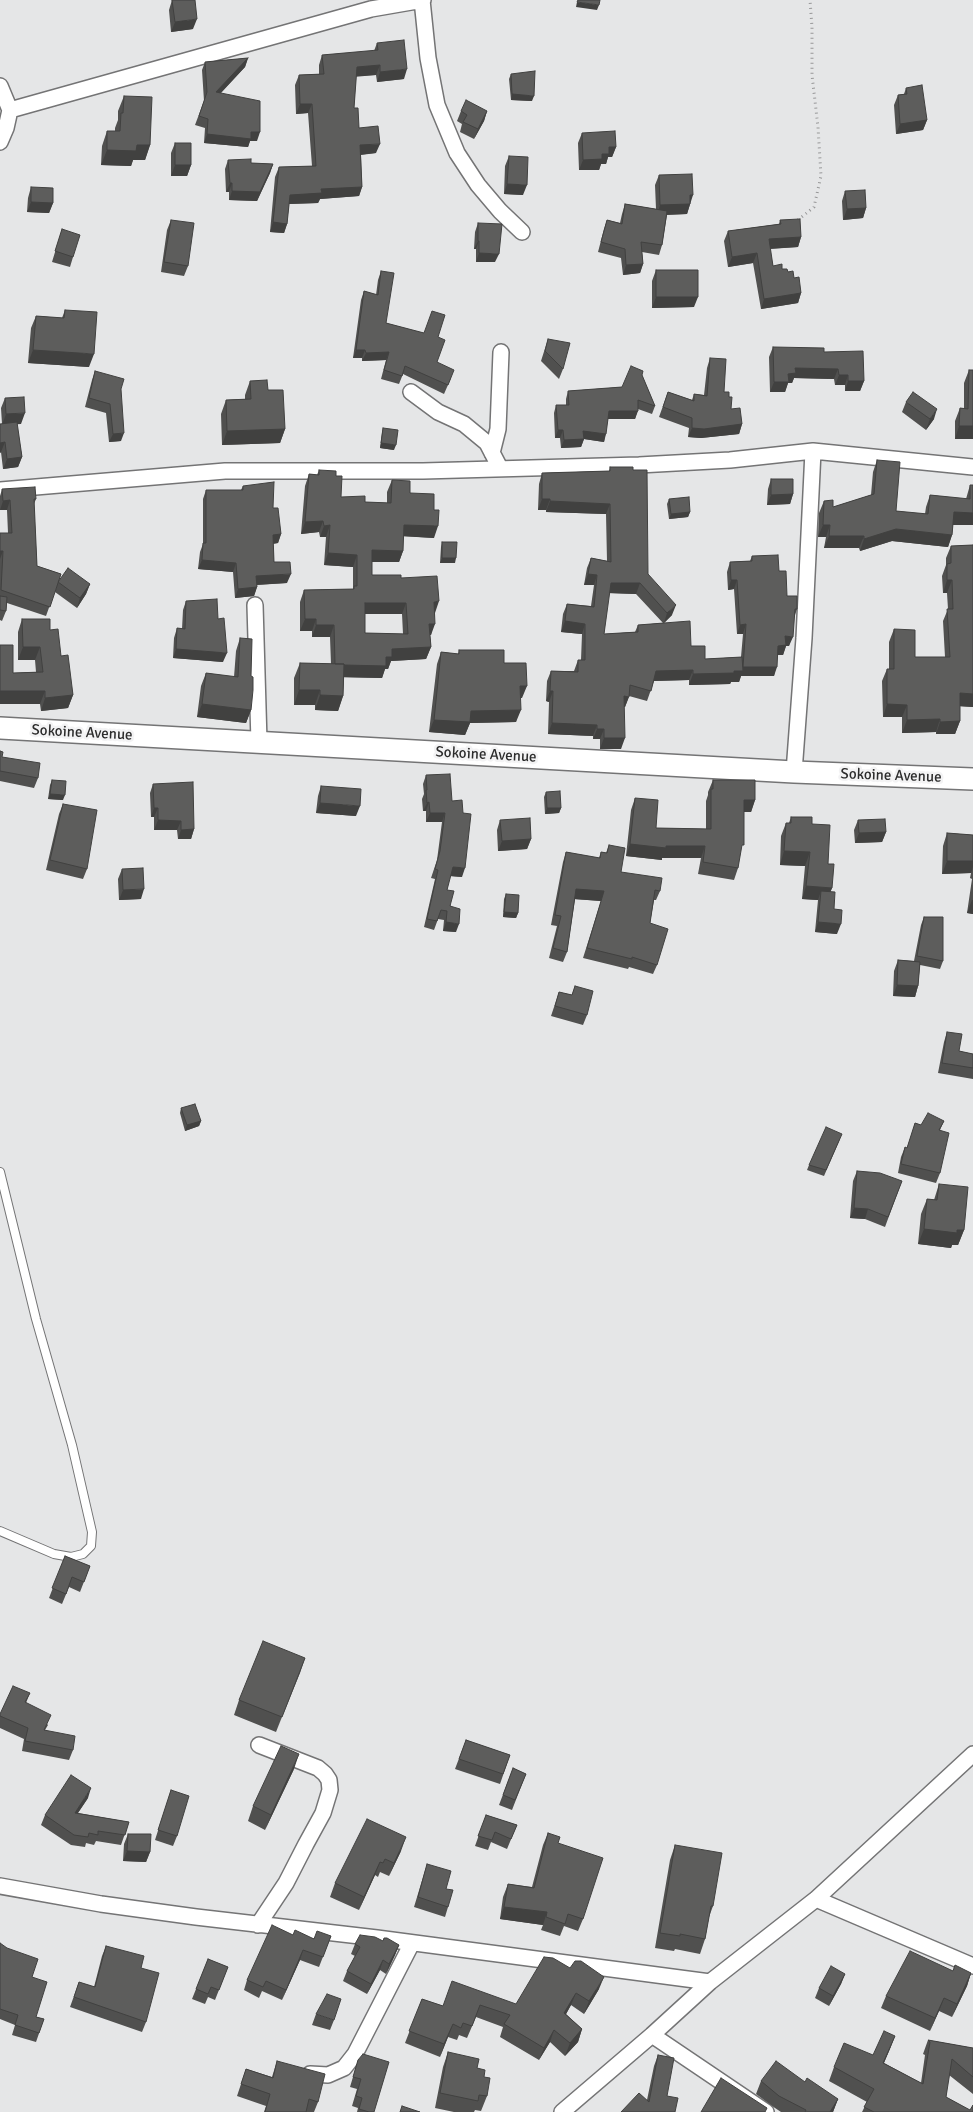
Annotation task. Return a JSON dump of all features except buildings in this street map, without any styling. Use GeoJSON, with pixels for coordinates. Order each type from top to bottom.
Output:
{"type":"FeatureCollection","features":[{"type":"Feature","properties":{"kind":"street"},"geometry":{"type":"LineString","coordinates":[[10,110],[368,4],[422,0],[428,58],[437,105],[457,153],[478,185],[522,232]]}},
{"type":"Feature","properties":{"kind":"street"},"geometry":{"type":"LineString","coordinates":[[0,86],[10,110],[6,128],[0,142]]}},
{"type":"Feature","properties":{"kind":"street"},"geometry":{"type":"LineString","coordinates":[[492,453],[498,429],[501,352]]}},
{"type":"Feature","properties":{"kind":"street"},"geometry":{"type":"LineString","coordinates":[[411,392],[438,412],[464,424],[487,443],[500,468]]}},
{"type":"Feature","properties":{"kind":"street"},"geometry":{"type":"LineString","coordinates":[[794,772],[804,638],[813,451]]}},
{"type":"Feature","properties":{"kind":"street"},"geometry":{"type":"LineString","coordinates":[[0,490],[225,471],[423,471],[730,460],[813,451],[973,467]]}},
{"type":"Feature","properties":{"kind":"street"},"geometry":{"type":"LineString","coordinates":[[255,605],[259,742]]}},
{"type":"Feature","properties":{"kind":"street","name":"Sokoine Avenue"},"geometry":{"type":"LineString","coordinates":[[0,728],[794,772],[973,779]]}},
{"type":"Feature","properties":{"kind":"street"},"geometry":{"type":"LineString","coordinates":[[258,1745],[318,1768],[329,1780],[330,1790],[323,1813],[286,1883],[258,1925]]}},
{"type":"Feature","properties":{"kind":"street"},"geometry":{"type":"LineString","coordinates":[[562,2112],[652,2035],[710,1982],[816,1899],[973,1754]]}},
{"type":"Feature","properties":{"kind":"street"},"geometry":{"type":"LineString","coordinates":[[0,1886],[101,1904],[258,1925],[412,1942],[710,1982]]}},
{"type":"Feature","properties":{"kind":"street"},"geometry":{"type":"LineString","coordinates":[[816,1899],[973,1966]]}},
{"type":"Feature","properties":{"kind":"street"},"geometry":{"type":"LineString","coordinates":[[310,2074],[328,2075],[344,2068],[355,2054],[412,1942]]}},
{"type":"Feature","properties":{"kind":"street"},"geometry":{"type":"LineString","coordinates":[[652,2035],[766,2112]]}},
{"type":"Feature","properties":{"kind":"lane"},"geometry":{"type":"LineString","coordinates":[[0,1172],[36,1319],[72,1445],[92,1532],[91,1546],[83,1554],[71,1557],[54,1554],[0,1531]]}},
{"type":"Feature","properties":{"kind":"path"},"geometry":{"type":"LineString","coordinates":[[798,220],[814,207],[821,176],[812,75],[810,0]]}}]}
